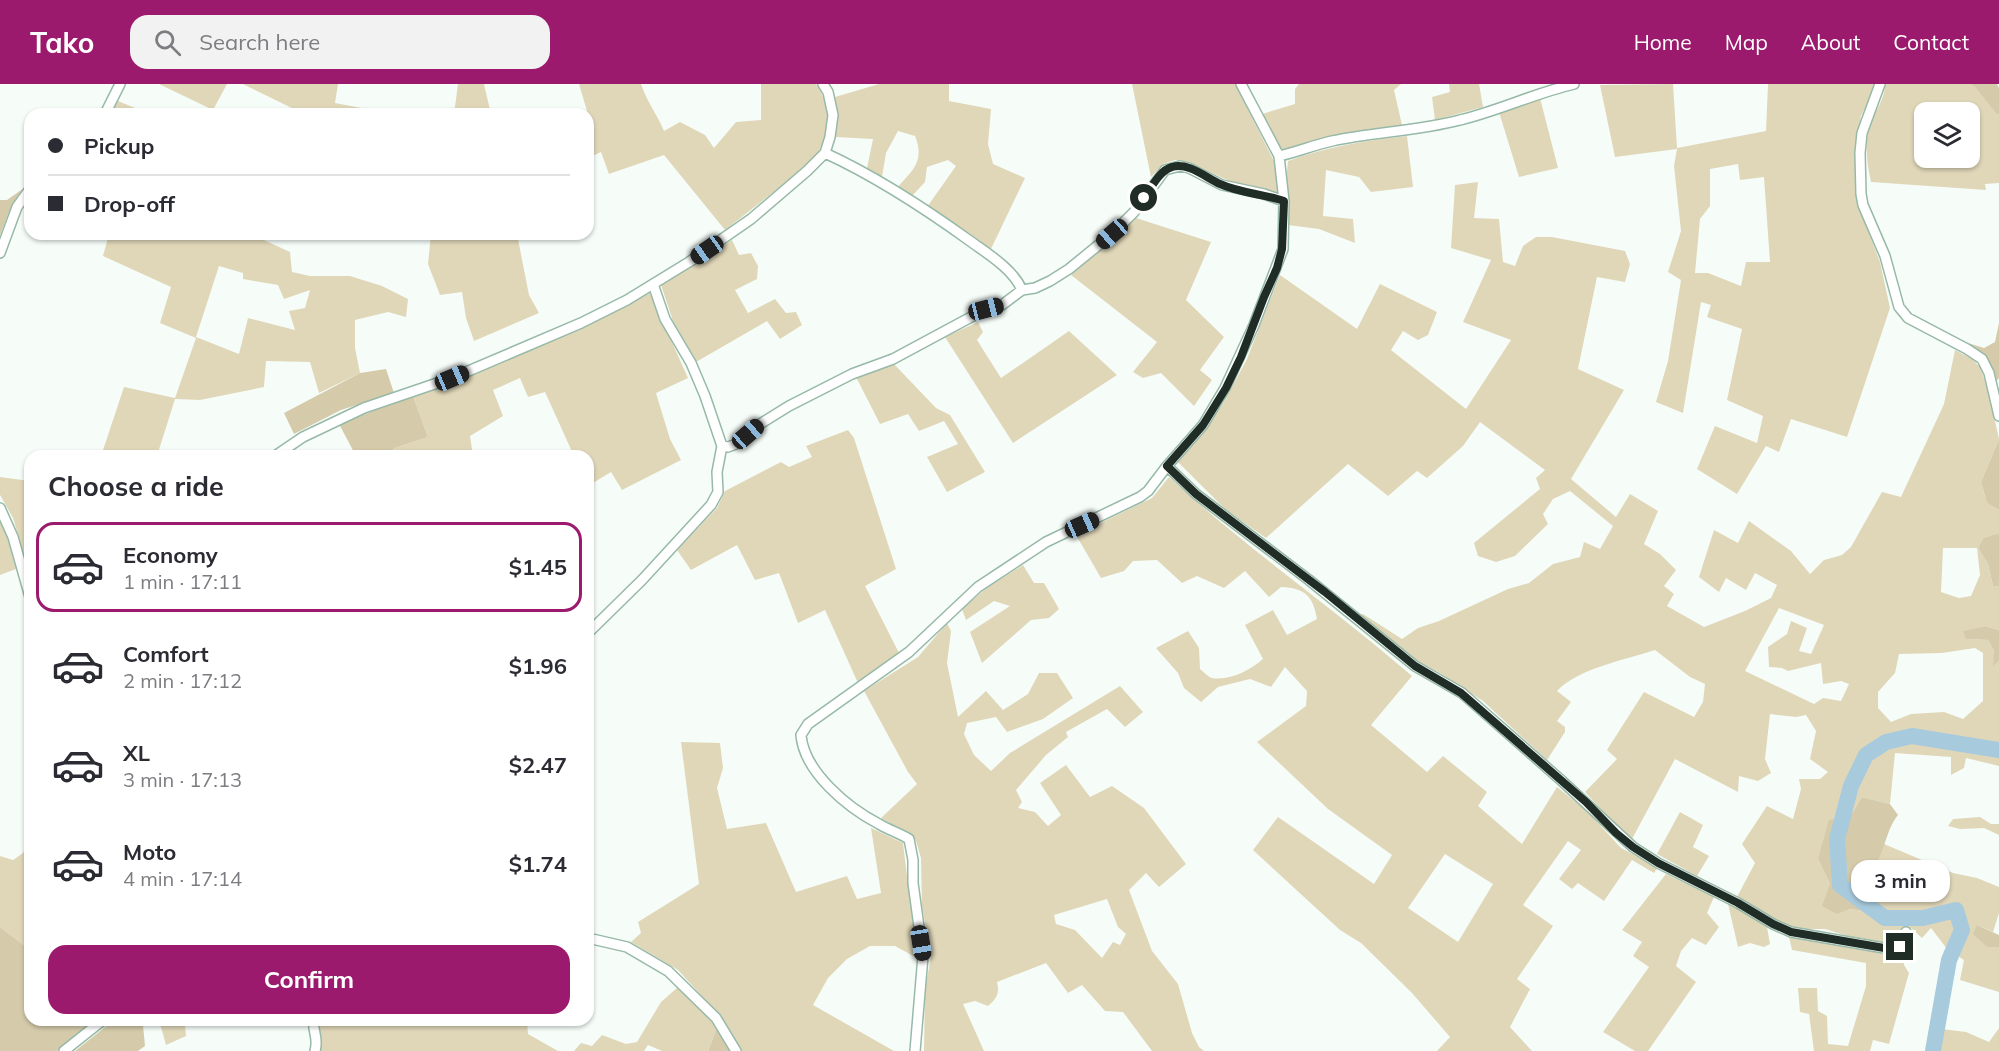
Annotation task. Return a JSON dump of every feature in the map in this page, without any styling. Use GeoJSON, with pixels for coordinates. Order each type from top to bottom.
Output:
{"type":"FeatureCollection","features":[{"type":"Feature","properties":{"kind":"street"},"geometry":{"type":"LineString","coordinates":[[108,108],[120,84]]}},
{"type":"Feature","properties":{"kind":"street"},"geometry":{"type":"LineString","coordinates":[[284,450],[328,423],[364,408],[452,378],[581,323],[627,300],[690,262],[751,219],[825,153],[833,115],[828,92],[823,84]]}},
{"type":"Feature","properties":{"kind":"street"},"geometry":{"type":"LineString","coordinates":[[915,1051],[923,956],[909,839],[878,824],[845,802],[819,776],[804,749],[801,735],[808,724],[909,652],[978,587],[1046,542],[1148,491],[1203,425],[1226,388],[1241,357],[1277,268],[1282,249],[1284,201],[1279,156],[1240,84]]}},
{"type":"Feature","properties":{"kind":"street"},"geometry":{"type":"LineString","coordinates":[[1279,156],[1302,152],[1330,142],[1409,131],[1459,120],[1536,94],[1574,84]]}},
{"type":"Feature","properties":{"kind":"street"},"geometry":{"type":"LineString","coordinates":[[1880,84],[1862,133],[1861,194],[1863,205],[1885,256],[1899,307],[1908,318],[1982,359],[1989,373],[1999,416]]}},
{"type":"Feature","properties":{"kind":"street"},"geometry":{"type":"LineString","coordinates":[[825,153],[865,171],[923,207],[987,253],[1018,279],[1022,290]]}},
{"type":"Feature","properties":{"kind":"street"},"geometry":{"type":"LineString","coordinates":[[722,446],[729,447],[736,444],[760,424],[789,406],[852,374],[893,359],[986,309],[1002,305],[1022,290],[1050,281],[1091,251],[1134,212],[1165,170],[1172,167],[1190,168],[1222,185],[1284,201]]}},
{"type":"Feature","properties":{"kind":"street"},"geometry":{"type":"LineString","coordinates":[[0,253],[17,207],[24,197]]}},
{"type":"Feature","properties":{"kind":"street"},"geometry":{"type":"LineString","coordinates":[[594,627],[642,580],[711,505],[718,492],[717,465],[722,446],[691,363],[664,319],[653,284]]}},
{"type":"Feature","properties":{"kind":"street"},"geometry":{"type":"LineString","coordinates":[[1167,466],[1196,494],[1317,586],[1415,666],[1461,693],[1570,788],[1633,847],[1658,863],[1791,932],[1890,949],[1904,944],[1906,932]]}},
{"type":"Feature","properties":{"kind":"street"},"geometry":{"type":"LineString","coordinates":[[0,508],[24,563]]}},
{"type":"Feature","properties":{"kind":"street"},"geometry":{"type":"LineString","coordinates":[[594,939],[627,946],[668,971],[716,1018],[736,1051]]}},
{"type":"Feature","properties":{"kind":"street"},"geometry":{"type":"LineString","coordinates":[[63,1051],[95,1026]]}},
{"type":"Feature","properties":{"kind":"street"},"geometry":{"type":"LineString","coordinates":[[314,1026],[318,1041],[315,1051]]}},
{"type":"Feature","properties":{"kind":"shaded area"},"geometry":{"type":"Polygon","coordinates":[[[159,84],[227,84],[214,108],[209,108],[159,84]]]}},
{"type":"Feature","properties":{"kind":"shaded area"},"geometry":{"type":"Polygon","coordinates":[[[243,84],[338,84],[335,103],[362,108],[292,108],[243,84]]]}},
{"type":"Feature","properties":{"kind":"shaded area"},"geometry":{"type":"Polygon","coordinates":[[[458,84],[484,84],[490,108],[455,108],[458,84]]]}},
{"type":"Feature","properties":{"kind":"shaded area"},"geometry":{"type":"Polygon","coordinates":[[[579,84],[641,84],[664,131],[680,122],[705,135],[714,148],[736,122],[761,120],[761,84],[816,84],[824,99],[828,125],[824,141],[817,154],[725,230],[664,155],[609,174],[601,152],[594,155],[594,108],[586,108],[579,84]]]}},
{"type":"Feature","properties":{"kind":"shaded area"},"geometry":{"type":"Polygon","coordinates":[[[879,84],[949,84],[949,101],[991,109],[988,144],[993,164],[1025,178],[990,251],[927,207],[956,166],[948,160],[927,167],[925,182],[912,196],[897,188],[916,165],[919,152],[915,136],[898,131],[886,153],[882,177],[867,168],[873,139],[835,137],[838,117],[835,97],[879,84]]]}},
{"type":"Feature","properties":{"kind":"shaded area"},"geometry":{"type":"Polygon","coordinates":[[[1132,84],[1235,84],[1278,169],[1281,197],[1265,189],[1244,188],[1189,162],[1175,160],[1163,164],[1151,177],[1132,84]]]}},
{"type":"Feature","properties":{"kind":"shaded area"},"geometry":{"type":"Polygon","coordinates":[[[1299,84],[1401,84],[1394,90],[1402,125],[1321,138],[1305,147],[1281,152],[1262,114],[1295,104],[1295,89],[1299,84]]]}},
{"type":"Feature","properties":{"kind":"shaded area"},"geometry":{"type":"Polygon","coordinates":[[[1449,84],[1479,84],[1483,107],[1435,120],[1432,97],[1450,92],[1449,84]]]}},
{"type":"Feature","properties":{"kind":"shaded area"},"geometry":{"type":"Polygon","coordinates":[[[1673,84],[1677,148],[1766,131],[1768,84],[1875,84],[1875,89],[1861,116],[1856,144],[1856,199],[1880,262],[1890,308],[1847,437],[1791,419],[1779,452],[1766,446],[1737,494],[1697,469],[1715,426],[1757,443],[1763,416],[1727,400],[1742,329],[1707,317],[1711,305],[1701,302],[1683,413],[1656,402],[1668,361],[1681,280],[1668,272],[1681,231],[1674,166],[1677,149],[1615,157],[1600,85],[1673,84]],[[1738,164],[1710,169],[1710,206],[1700,219],[1695,273],[1708,273],[1741,286],[1746,262],[1770,262],[1764,177],[1740,180],[1738,164]]]}},
{"type":"Feature","properties":{"kind":"shaded area"},"geometry":{"type":"Polygon","coordinates":[[[1885,84],[1969,84],[1974,86],[1999,114],[1999,183],[1985,184],[1986,190],[1871,182],[1867,161],[1867,139],[1870,125],[1882,100],[1885,84]]]}},
{"type":"Feature","properties":{"kind":"shaded area"},"geometry":{"type":"Polygon","coordinates":[[[1969,84],[1997,84],[1999,114],[1974,86],[1969,84]]]}},
{"type":"Feature","properties":{"kind":"shaded area"},"geometry":{"type":"Polygon","coordinates":[[[1540,98],[1558,168],[1519,177],[1499,112],[1540,98]]]}},
{"type":"Feature","properties":{"kind":"shaded area"},"geometry":{"type":"Polygon","coordinates":[[[118,101],[135,108],[114,108],[118,101]]]}},
{"type":"Feature","properties":{"kind":"shaded area"},"geometry":{"type":"Polygon","coordinates":[[[1407,136],[1413,187],[1371,192],[1359,177],[1326,170],[1323,216],[1353,219],[1355,243],[1319,229],[1288,225],[1286,181],[1288,161],[1347,145],[1407,136]]]}},
{"type":"Feature","properties":{"kind":"shaded area"},"geometry":{"type":"Polygon","coordinates":[[[1478,182],[1474,218],[1499,219],[1503,262],[1515,266],[1523,246],[1536,237],[1552,237],[1625,251],[1630,264],[1625,282],[1597,277],[1578,369],[1624,390],[1571,479],[1616,517],[1630,494],[1658,511],[1644,544],[1660,554],[1676,570],[1664,586],[1674,594],[1667,606],[1704,627],[1771,598],[1777,585],[1755,573],[1746,590],[1726,578],[1719,592],[1699,577],[1714,530],[1738,543],[1749,521],[1791,551],[1810,574],[1824,560],[1842,555],[1851,547],[1882,492],[1901,497],[1944,404],[1955,350],[1972,359],[1980,367],[1988,390],[1999,439],[1981,482],[1987,503],[1999,510],[1999,533],[1983,538],[1978,548],[1988,564],[1993,586],[1999,586],[1999,630],[1985,626],[1964,631],[1967,639],[1988,640],[1994,651],[1994,666],[1999,661],[1999,766],[1966,758],[1964,768],[1951,775],[1951,757],[1895,753],[1890,804],[1862,797],[1818,859],[1830,884],[1849,909],[1865,911],[1868,874],[1875,868],[1884,844],[1953,873],[1977,878],[1999,887],[1999,913],[1993,932],[1977,925],[1987,947],[1999,947],[1999,992],[1960,980],[1964,960],[1947,949],[1931,928],[1922,938],[1911,928],[1902,931],[1902,938],[1894,943],[1860,940],[1825,929],[1796,929],[1781,924],[1737,897],[1755,863],[1742,844],[1767,806],[1793,819],[1801,789],[1799,779],[1820,779],[1828,772],[1810,759],[1816,731],[1806,715],[1796,717],[1770,714],[1765,759],[1771,773],[1758,781],[1739,776],[1738,792],[1675,759],[1632,839],[1622,832],[1585,792],[1617,759],[1607,750],[1644,692],[1694,717],[1703,702],[1705,684],[1690,677],[1655,650],[1577,676],[1557,691],[1571,702],[1557,721],[1565,727],[1565,732],[1547,760],[1483,701],[1417,661],[1359,615],[1363,614],[1402,639],[1418,628],[1439,621],[1508,589],[1529,583],[1553,564],[1580,557],[1584,542],[1600,549],[1613,526],[1570,491],[1553,499],[1543,514],[1548,524],[1515,556],[1496,562],[1478,556],[1474,543],[1540,489],[1536,478],[1545,470],[1480,422],[1463,446],[1427,478],[1417,471],[1388,496],[1348,464],[1266,538],[1226,510],[1178,462],[1223,404],[1247,359],[1280,275],[1357,329],[1380,284],[1437,312],[1428,335],[1418,340],[1403,331],[1391,350],[1466,409],[1511,340],[1463,322],[1491,260],[1451,248],[1455,185],[1478,182]],[[1943,548],[1941,592],[1959,598],[1971,596],[1980,575],[1977,548],[1943,548]],[[1779,608],[1745,671],[1814,704],[1823,698],[1841,701],[1849,684],[1841,681],[1823,684],[1821,663],[1788,671],[1769,667],[1768,647],[1787,634],[1791,621],[1807,628],[1799,651],[1811,654],[1824,625],[1779,608]],[[1975,648],[1942,653],[1899,654],[1895,673],[1878,692],[1878,708],[1891,722],[1911,714],[1944,712],[1963,719],[1983,701],[1983,653],[1975,648]]]}},
{"type":"Feature","properties":{"kind":"shaded area"},"geometry":{"type":"Polygon","coordinates":[[[24,188],[9,212],[0,235],[0,200],[7,200],[24,188]]]}},
{"type":"Feature","properties":{"kind":"shaded area"},"geometry":{"type":"Polygon","coordinates":[[[1136,218],[1211,242],[1186,300],[1224,337],[1200,370],[1212,380],[1194,406],[1161,373],[1143,378],[1133,372],[1157,342],[1071,275],[1136,218]]]}},
{"type":"Feature","properties":{"kind":"shaded area"},"geometry":{"type":"Polygon","coordinates":[[[107,240],[264,240],[290,252],[292,272],[310,276],[350,276],[382,286],[408,299],[406,317],[388,312],[355,320],[355,348],[360,373],[319,393],[310,362],[266,361],[264,387],[200,400],[175,399],[159,450],[103,450],[124,387],[175,398],[196,338],[160,323],[171,287],[103,256],[107,240]],[[219,266],[196,337],[239,354],[248,318],[295,330],[289,311],[305,308],[310,290],[284,299],[278,285],[243,279],[243,273],[219,266]]]}},
{"type":"Feature","properties":{"kind":"shaded area"},"geometry":{"type":"Polygon","coordinates":[[[430,240],[518,240],[529,295],[539,313],[474,341],[466,318],[462,292],[440,295],[428,264],[430,240]]]}},
{"type":"Feature","properties":{"kind":"shaded area"},"geometry":{"type":"Polygon","coordinates":[[[732,240],[739,255],[751,253],[758,266],[757,279],[735,290],[748,313],[775,299],[786,313],[796,312],[802,325],[780,339],[767,321],[696,362],[673,321],[661,285],[732,240]]]}},
{"type":"Feature","properties":{"kind":"shaded area"},"geometry":{"type":"Polygon","coordinates":[[[650,293],[688,378],[656,393],[670,439],[681,460],[622,490],[611,472],[594,482],[594,450],[571,450],[545,392],[528,397],[520,378],[493,390],[503,416],[470,436],[472,450],[392,450],[428,437],[413,396],[579,330],[650,293]]]}},
{"type":"Feature","properties":{"kind":"shaded area"},"geometry":{"type":"Polygon","coordinates":[[[978,322],[983,332],[977,340],[1001,378],[1069,331],[1117,375],[1013,443],[945,337],[978,322]]]}},
{"type":"Feature","properties":{"kind":"shaded area"},"geometry":{"type":"Polygon","coordinates":[[[1999,323],[1999,378],[1995,383],[1985,357],[1968,343],[1984,348],[1995,342],[1999,323]]]}},
{"type":"Feature","properties":{"kind":"shaded area"},"geometry":{"type":"Polygon","coordinates":[[[893,363],[936,408],[950,415],[985,472],[947,492],[927,457],[958,444],[944,421],[919,431],[908,414],[880,424],[856,377],[893,363]]]}},
{"type":"Feature","properties":{"kind":"shaded area"},"geometry":{"type":"Polygon","coordinates":[[[386,369],[394,393],[341,410],[294,434],[284,413],[360,373],[386,369]]]}},
{"type":"Feature","properties":{"kind":"shaded area"},"geometry":{"type":"Polygon","coordinates":[[[413,396],[428,437],[392,450],[353,450],[339,424],[413,396]]]}},
{"type":"Feature","properties":{"kind":"shaded area"},"geometry":{"type":"Polygon","coordinates":[[[848,430],[854,438],[896,569],[865,586],[899,653],[858,683],[825,610],[798,623],[779,573],[755,580],[737,545],[691,570],[677,550],[717,508],[725,491],[781,462],[789,467],[812,457],[806,446],[848,430]]]}},
{"type":"Feature","properties":{"kind":"shaded area"},"geometry":{"type":"Polygon","coordinates":[[[1999,439],[1999,510],[1987,503],[1981,482],[1999,439]]]}},
{"type":"Feature","properties":{"kind":"shaded area"},"geometry":{"type":"Polygon","coordinates":[[[0,477],[24,480],[24,554],[13,518],[0,495],[0,477]]]}},
{"type":"Feature","properties":{"kind":"shaded area"},"geometry":{"type":"Polygon","coordinates":[[[1169,477],[1228,528],[1412,676],[1371,725],[1427,772],[1443,756],[1487,792],[1478,806],[1522,844],[1557,787],[1587,811],[1621,848],[1658,867],[1654,873],[1632,860],[1604,901],[1578,883],[1572,889],[1559,879],[1581,850],[1568,841],[1523,905],[1553,926],[1517,979],[1530,989],[1510,1027],[1532,1051],[1437,1051],[1450,1037],[1412,993],[1361,943],[1340,930],[1253,850],[1278,817],[1374,884],[1392,855],[1328,809],[1257,742],[1306,706],[1307,691],[1285,667],[1271,687],[1250,679],[1218,687],[1201,702],[1184,688],[1178,673],[1156,648],[1188,631],[1199,648],[1200,669],[1212,678],[1233,676],[1246,671],[1263,659],[1245,625],[1273,610],[1287,635],[1317,619],[1313,604],[1306,595],[1296,589],[1281,587],[1269,597],[1245,571],[1224,588],[1197,576],[1182,583],[1157,560],[1133,561],[1124,571],[1101,578],[1076,535],[1152,498],[1169,477]],[[1445,854],[1408,908],[1458,942],[1493,884],[1445,854]]]}},
{"type":"Feature","properties":{"kind":"shaded area"},"geometry":{"type":"Polygon","coordinates":[[[0,520],[4,526],[16,569],[0,575],[0,520]]]}},
{"type":"Feature","properties":{"kind":"shaded area"},"geometry":{"type":"Polygon","coordinates":[[[1999,533],[1999,586],[1993,586],[1988,564],[1978,548],[1983,538],[1999,533]]]}},
{"type":"Feature","properties":{"kind":"shaded area"},"geometry":{"type":"Polygon","coordinates":[[[1023,565],[1034,583],[1044,583],[1059,609],[1049,618],[1031,620],[982,663],[970,632],[1010,606],[994,601],[966,620],[962,609],[988,587],[1023,565]]]}},
{"type":"Feature","properties":{"kind":"shaded area"},"geometry":{"type":"Polygon","coordinates":[[[947,623],[951,631],[947,663],[958,717],[986,691],[1003,710],[1028,694],[1039,673],[1057,673],[1073,698],[1043,719],[1007,732],[996,717],[967,723],[964,734],[974,755],[991,771],[1010,753],[1120,686],[1143,712],[1125,727],[1107,709],[1066,732],[1068,737],[1046,755],[1016,790],[1022,802],[1018,808],[1035,812],[1048,826],[1061,815],[1040,783],[1066,765],[1090,797],[1112,786],[1144,808],[1186,864],[1159,887],[1146,873],[1129,890],[1152,951],[1178,984],[1192,1033],[1199,1047],[1204,1051],[1152,1051],[1123,1012],[1105,1011],[1082,985],[1068,993],[1046,963],[997,982],[997,996],[988,1006],[975,1001],[963,1004],[984,1051],[924,1051],[925,989],[931,957],[922,906],[921,858],[916,841],[903,830],[881,818],[917,784],[908,772],[864,691],[918,657],[947,623]],[[1107,899],[1054,915],[1056,924],[1075,930],[1102,958],[1113,942],[1120,945],[1126,934],[1118,927],[1107,899]]]}},
{"type":"Feature","properties":{"kind":"shaded area"},"geometry":{"type":"Polygon","coordinates":[[[1985,626],[1999,630],[1999,661],[1993,667],[1994,651],[1988,640],[1966,639],[1963,631],[1985,626]]]}},
{"type":"Feature","properties":{"kind":"shaded area"},"geometry":{"type":"Polygon","coordinates":[[[681,742],[720,743],[723,768],[717,788],[727,829],[766,823],[796,892],[847,876],[857,899],[881,893],[871,828],[903,843],[917,958],[895,946],[870,946],[847,959],[828,978],[813,1005],[894,1051],[739,1051],[720,1016],[678,970],[631,942],[641,933],[638,922],[699,884],[681,742]]]}},
{"type":"Feature","properties":{"kind":"shaded area"},"geometry":{"type":"Polygon","coordinates":[[[1862,797],[1890,804],[1898,815],[1878,861],[1868,874],[1865,911],[1849,909],[1837,914],[1822,906],[1830,884],[1818,859],[1829,820],[1849,818],[1862,797]]]}},
{"type":"Feature","properties":{"kind":"shaded area"},"geometry":{"type":"Polygon","coordinates":[[[1680,812],[1703,825],[1693,847],[1709,856],[1697,876],[1657,854],[1680,812]]]}},
{"type":"Feature","properties":{"kind":"shaded area"},"geometry":{"type":"Polygon","coordinates":[[[1980,817],[1991,824],[1999,824],[1999,835],[1984,828],[1960,829],[1948,826],[1953,819],[1980,817]]]}},
{"type":"Feature","properties":{"kind":"shaded area"},"geometry":{"type":"Polygon","coordinates":[[[24,851],[24,945],[0,927],[0,856],[13,860],[24,851]]]}},
{"type":"Feature","properties":{"kind":"shaded area"},"geometry":{"type":"Polygon","coordinates":[[[1666,874],[1714,897],[1707,913],[1719,927],[1706,945],[1692,938],[1681,951],[1676,966],[1696,982],[1648,1051],[1635,1051],[1603,1032],[1649,967],[1633,956],[1642,942],[1622,930],[1666,874]]]}},
{"type":"Feature","properties":{"kind":"shaded area"},"geometry":{"type":"Polygon","coordinates":[[[1728,904],[1767,927],[1770,944],[1764,947],[1750,943],[1738,947],[1728,904]]]}},
{"type":"Feature","properties":{"kind":"shaded area"},"geometry":{"type":"Polygon","coordinates":[[[1977,925],[1999,935],[1999,947],[1987,947],[1973,934],[1977,925]]]}},
{"type":"Feature","properties":{"kind":"shaded area"},"geometry":{"type":"Polygon","coordinates":[[[0,927],[24,945],[24,1026],[88,1026],[57,1051],[0,1051],[0,927]]]}},
{"type":"Feature","properties":{"kind":"shaded area"},"geometry":{"type":"Polygon","coordinates":[[[1789,937],[1839,944],[1888,955],[1903,955],[1904,965],[1909,973],[1889,1044],[1873,1040],[1870,1051],[1814,1051],[1809,1014],[1800,1012],[1798,988],[1817,988],[1818,1011],[1827,1016],[1828,1044],[1848,1046],[1866,986],[1866,963],[1792,950],[1789,937]]]}},
{"type":"Feature","properties":{"kind":"shaded area"},"geometry":{"type":"Polygon","coordinates":[[[678,987],[717,1027],[708,1051],[662,1051],[648,1045],[644,1051],[574,1051],[581,1043],[592,1046],[602,1035],[626,1044],[637,1042],[661,1002],[678,987]]]}},
{"type":"Feature","properties":{"kind":"shaded area"},"geometry":{"type":"Polygon","coordinates":[[[106,1026],[143,1026],[145,1046],[138,1051],[75,1051],[106,1026]]]}},
{"type":"Feature","properties":{"kind":"shaded area"},"geometry":{"type":"Polygon","coordinates":[[[161,1026],[185,1026],[186,1036],[166,1045],[161,1026]]]}},
{"type":"Feature","properties":{"kind":"shaded area"},"geometry":{"type":"Polygon","coordinates":[[[319,1026],[527,1026],[528,1034],[558,1051],[320,1051],[319,1026]]]}},
{"type":"Feature","properties":{"kind":"shaded area"},"geometry":{"type":"Polygon","coordinates":[[[717,1027],[731,1051],[708,1051],[717,1027]]]}},
{"type":"Feature","properties":{"kind":"shaded area"},"geometry":{"type":"Polygon","coordinates":[[[1999,1028],[1999,1051],[1938,1051],[1942,1029],[1966,1032],[1989,1042],[1999,1028]]]}},
{"type":"Feature","properties":{"kind":"waterway"},"geometry":{"type":"LineString","coordinates":[[1933,1051],[1949,960],[1962,930],[1956,910],[1923,918],[1885,918],[1840,885],[1837,839],[1851,786],[1866,755],[1886,742],[1912,736],[1999,750]]}},
{"type":"Feature","properties":{"kind":"route"},"geometry":{"type":"LineString","coordinates":[[1144,198],[1165,170],[1179,166],[1190,168],[1222,185],[1284,201],[1282,249],[1277,268],[1241,357],[1226,388],[1203,425],[1167,466],[1196,494],[1325,592],[1415,666],[1461,693],[1586,802],[1633,847],[1658,863],[1791,932],[1890,949],[1900,947]]}}]}
